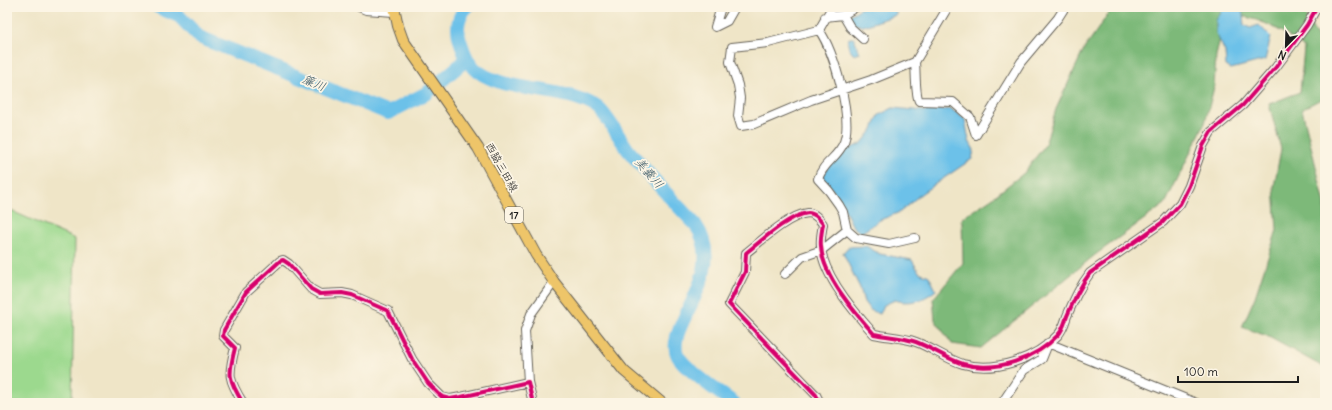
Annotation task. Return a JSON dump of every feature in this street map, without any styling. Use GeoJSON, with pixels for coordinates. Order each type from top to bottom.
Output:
{"type":"FeatureCollection","features":[{"type":"Feature","properties":{"kind":"main road","name":"西脇三田線"},"geometry":{"type":"LineString","coordinates":[[394,10],[400,33],[411,53],[478,148],[536,255],[554,282],[624,370],[662,403]]}},
{"type":"Feature","properties":{"kind":"street"},"geometry":{"type":"LineString","coordinates":[[359,7],[366,10],[394,10]]}},
{"type":"Feature","properties":{"kind":"street"},"geometry":{"type":"LineString","coordinates":[[721,7],[715,27],[727,21],[735,7]]}},
{"type":"Feature","properties":{"kind":"street"},"geometry":{"type":"LineString","coordinates":[[832,7],[818,30],[768,43],[732,47],[730,62],[738,84],[740,98],[738,116],[741,126],[754,124],[811,100],[871,80],[914,62],[948,7]]}},
{"type":"Feature","properties":{"kind":"street"},"geometry":{"type":"LineString","coordinates":[[825,17],[843,15],[856,7]]}},
{"type":"Feature","properties":{"kind":"street"},"geometry":{"type":"LineString","coordinates":[[914,62],[917,82],[916,96],[919,101],[953,102],[970,117],[976,135],[1021,62],[1058,18],[1064,7]]}},
{"type":"Feature","properties":{"kind":"street"},"geometry":{"type":"LineString","coordinates":[[820,403],[816,395],[729,304],[745,272],[746,253],[792,219],[809,213],[816,216],[823,224],[822,250],[826,265],[837,285],[874,334],[901,337],[918,343],[962,364],[990,366],[1022,360],[1059,334],[1081,284],[1090,273],[1163,222],[1180,204],[1189,186],[1203,146],[1211,132],[1242,105],[1276,67],[1307,26],[1317,7]]}},
{"type":"Feature","properties":{"kind":"street"},"geometry":{"type":"LineString","coordinates":[[843,15],[850,27],[863,39]]}},
{"type":"Feature","properties":{"kind":"street"},"geometry":{"type":"LineString","coordinates":[[818,30],[826,41],[842,89],[846,130],[844,143],[836,156],[820,170],[818,179],[830,191],[843,212],[847,230],[856,238],[889,244],[915,238]]}},
{"type":"Feature","properties":{"kind":"street"},"geometry":{"type":"LineString","coordinates":[[785,274],[802,257],[822,250],[847,230]]}},
{"type":"Feature","properties":{"kind":"street"},"geometry":{"type":"LineString","coordinates":[[243,403],[229,376],[235,348],[223,336],[224,330],[246,292],[280,261],[283,260],[289,264],[311,289],[320,294],[342,293],[352,295],[388,311],[412,359],[428,382],[442,397],[450,399],[528,382]]}},
{"type":"Feature","properties":{"kind":"street"},"geometry":{"type":"LineString","coordinates":[[533,403],[528,382],[525,331],[530,314],[554,282]]}},
{"type":"Feature","properties":{"kind":"street"},"geometry":{"type":"LineString","coordinates":[[1002,403],[1024,370],[1042,359],[1048,343]]}},
{"type":"Feature","properties":{"kind":"street"},"geometry":{"type":"LineString","coordinates":[[1048,343],[1196,403]]}},
{"type":"Feature","properties":{"kind":"green space"},"geometry":{"type":"Polygon","coordinates":[[[1113,7],[1301,7],[1320,42],[1325,46],[1325,97],[1302,109],[1325,204],[1325,368],[1267,336],[1242,327],[1255,297],[1277,230],[1274,187],[1281,149],[1269,104],[1300,92],[1304,48],[1289,36],[1265,23],[1238,15],[1221,34],[1216,56],[1214,87],[1205,123],[1165,204],[1095,255],[981,348],[952,344],[935,320],[933,299],[963,263],[962,218],[992,198],[1024,173],[1045,145],[1056,109],[1084,49],[1113,7]]]}},
{"type":"Feature","properties":{"kind":"green space"},"geometry":{"type":"Polygon","coordinates":[[[7,209],[75,239],[72,403],[7,403],[7,209]]]}},
{"type":"Feature","properties":{"kind":"water"},"geometry":{"type":"Polygon","coordinates":[[[863,7],[896,7],[896,15],[864,26],[853,24],[850,15],[863,7]]]}},
{"type":"Feature","properties":{"kind":"water"},"geometry":{"type":"Polygon","coordinates":[[[1222,7],[1242,7],[1244,25],[1250,28],[1259,25],[1271,37],[1265,60],[1231,69],[1226,66],[1225,52],[1216,33],[1216,20],[1221,13],[1222,7]]]}},
{"type":"Feature","properties":{"kind":"water"},"geometry":{"type":"Polygon","coordinates":[[[854,38],[860,53],[854,55],[851,51],[848,43],[848,39],[854,38]]]}},
{"type":"Feature","properties":{"kind":"water"},"geometry":{"type":"Polygon","coordinates":[[[893,108],[924,111],[951,109],[965,119],[969,141],[974,150],[972,159],[922,193],[900,212],[880,220],[861,233],[853,227],[839,198],[822,177],[828,167],[845,151],[862,143],[873,129],[879,115],[893,108]]]}},
{"type":"Feature","properties":{"kind":"water"},"geometry":{"type":"Polygon","coordinates":[[[866,246],[880,254],[912,260],[919,272],[929,276],[936,290],[917,301],[906,302],[895,300],[884,305],[880,314],[870,310],[864,302],[860,288],[843,253],[848,247],[866,246]]]}},
{"type":"Feature","properties":{"kind":"waterway","name":"簾川"},"geometry":{"type":"LineString","coordinates":[[158,7],[179,16],[199,37],[388,113],[427,93],[467,59]]}},
{"type":"Feature","properties":{"kind":"waterway","name":"美嚢川"},"geometry":{"type":"LineString","coordinates":[[467,7],[460,18],[458,31],[465,55],[468,62],[473,67],[484,76],[499,82],[568,96],[584,101],[598,108],[602,111],[628,150],[695,224],[704,243],[705,262],[701,281],[679,330],[676,344],[678,356],[695,374],[734,403]]}},
{"type":"Feature","properties":{"kind":"cycle path"},"geometry":{"type":"LineString","coordinates":[[820,403],[816,395],[729,304],[745,272],[746,253],[767,236],[792,218],[808,213],[817,217],[823,224],[821,243],[827,269],[849,305],[874,334],[911,340],[957,362],[975,366],[988,367],[1001,365],[1027,357],[1049,344],[1060,333],[1077,293],[1090,273],[1163,222],[1180,204],[1189,186],[1203,146],[1211,132],[1243,105],[1276,67],[1307,25],[1317,7]]}},
{"type":"Feature","properties":{"kind":"cycle path"},"geometry":{"type":"LineString","coordinates":[[243,403],[234,388],[230,371],[235,348],[223,336],[224,330],[246,292],[280,261],[283,260],[289,264],[311,289],[320,294],[342,293],[352,295],[388,311],[412,359],[428,383],[442,397],[450,399],[528,382],[533,403]]}}]}
